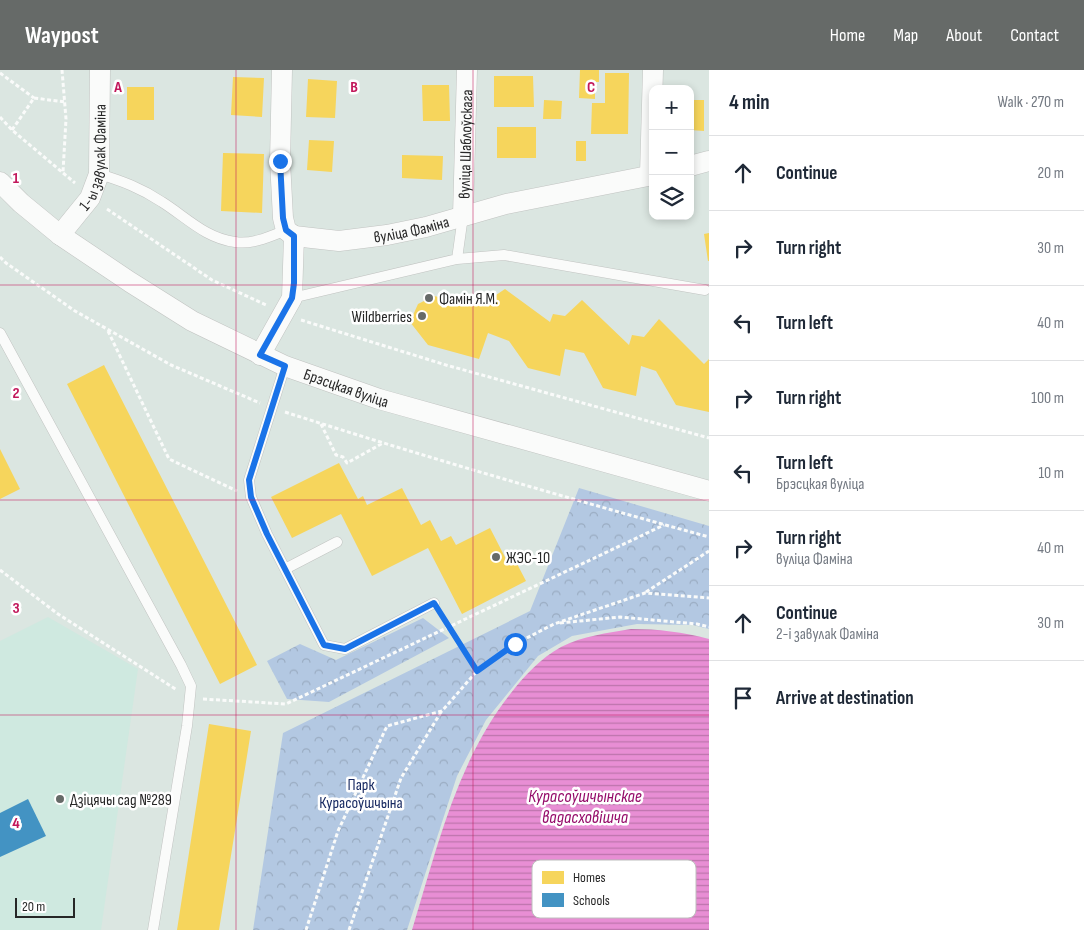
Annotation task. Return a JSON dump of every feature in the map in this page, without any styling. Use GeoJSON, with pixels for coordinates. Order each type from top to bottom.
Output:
{"type":"FeatureCollection","features":[{"type":"Feature","properties":{"kind":"street","name":"1-ы завулак Фаміна"},"geometry":{"type":"LineString","coordinates":[[60,235],[90,198],[99,174],[100,70]]}},
{"type":"Feature","properties":{"kind":"street"},"geometry":{"type":"LineString","coordinates":[[260,355],[287,306],[294,283],[290,233],[283,218],[280,161],[282,70]]}},
{"type":"Feature","properties":{"kind":"street","name":"вуліца Шаблоўскага"},"geometry":{"type":"LineString","coordinates":[[463,216],[467,70]]}},
{"type":"Feature","properties":{"kind":"street"},"geometry":{"type":"LineString","coordinates":[[652,70],[652,130]]}},
{"type":"Feature","properties":{"kind":"street"},"geometry":{"type":"LineString","coordinates":[[694,165],[709,162]]}},
{"type":"Feature","properties":{"kind":"street","name":"вуліца Фаміна"},"geometry":{"type":"LineString","coordinates":[[290,233],[339,241],[387,236],[506,204],[649,176]]}},
{"type":"Feature","properties":{"kind":"street","name":"Брэсцкая вуліца"},"geometry":{"type":"LineString","coordinates":[[0,182],[21,203],[60,235],[130,282],[192,321],[285,366],[379,399],[709,491]]}},
{"type":"Feature","properties":{"kind":"lane"},"geometry":{"type":"LineString","coordinates":[[99,174],[129,183],[162,202],[204,233],[235,243],[260,240],[290,233]]}},
{"type":"Feature","properties":{"kind":"lane"},"geometry":{"type":"LineString","coordinates":[[457,259],[463,216]]}},
{"type":"Feature","properties":{"kind":"lane"},"geometry":{"type":"LineString","coordinates":[[287,306],[457,259],[504,255],[705,290]]}},
{"type":"Feature","properties":{"kind":"lane"},"geometry":{"type":"LineString","coordinates":[[0,333],[181,665],[190,686],[187,726],[153,930]]}},
{"type":"Feature","properties":{"kind":"lane"},"geometry":{"type":"LineString","coordinates":[[285,366],[249,480],[251,497],[285,570],[324,645],[345,649],[434,603]]}},
{"type":"Feature","properties":{"kind":"lane"},"geometry":{"type":"LineString","coordinates":[[285,570],[337,542]]}},
{"type":"Feature","properties":{"kind":"path"},"geometry":{"type":"LineString","coordinates":[[62,70],[65,102],[63,172]]}},
{"type":"Feature","properties":{"kind":"path"},"geometry":{"type":"LineString","coordinates":[[0,73],[34,98],[65,102]]}},
{"type":"Feature","properties":{"kind":"path"},"geometry":{"type":"LineString","coordinates":[[12,130],[34,98]]}},
{"type":"Feature","properties":{"kind":"path"},"geometry":{"type":"LineString","coordinates":[[1,116],[12,130],[63,172],[90,198],[212,280],[446,365],[709,438]]}},
{"type":"Feature","properties":{"kind":"path"},"geometry":{"type":"LineString","coordinates":[[0,257],[74,311],[108,330],[172,365],[271,408],[383,443],[709,537]]}},
{"type":"Feature","properties":{"kind":"path"},"geometry":{"type":"LineString","coordinates":[[0,263],[6,263]]}},
{"type":"Feature","properties":{"kind":"path"},"geometry":{"type":"LineString","coordinates":[[108,330],[168,459],[251,497]]}},
{"type":"Feature","properties":{"kind":"path"},"geometry":{"type":"LineString","coordinates":[[320,424],[336,455],[343,457],[346,463],[383,443]]}},
{"type":"Feature","properties":{"kind":"path"},"geometry":{"type":"LineString","coordinates":[[340,463],[343,457]]}},
{"type":"Feature","properties":{"kind":"path"},"geometry":{"type":"LineString","coordinates":[[0,570],[58,614],[189,698],[286,704],[664,525]]}},
{"type":"Feature","properties":{"kind":"path"},"geometry":{"type":"LineString","coordinates":[[349,930],[401,778],[442,711],[477,671],[515,644],[554,624],[645,593],[709,551]]}},
{"type":"Feature","properties":{"kind":"path"},"geometry":{"type":"LineString","coordinates":[[645,593],[709,598]]}},
{"type":"Feature","properties":{"kind":"path"},"geometry":{"type":"LineString","coordinates":[[434,603],[477,671]]}},
{"type":"Feature","properties":{"kind":"path"},"geometry":{"type":"LineString","coordinates":[[554,624],[620,617],[696,624],[709,627]]}},
{"type":"Feature","properties":{"kind":"path"},"geometry":{"type":"LineString","coordinates":[[306,930],[338,831],[387,726],[442,711]]}},
{"type":"Feature","properties":{"kind":"shaded area","name":"Дзіцячы сад №289"},"geometry":{"type":"Polygon","coordinates":[[[48,617],[138,669],[101,930],[0,930],[0,641],[48,617]]]}},
{"type":"Feature","properties":{"kind":"green space","name":"Парк Курасоўшчына"},"geometry":{"type":"Polygon","coordinates":[[[579,488],[709,526],[709,629],[693,625],[637,624],[572,636],[538,656],[486,720],[457,776],[407,930],[253,930],[283,733],[530,611],[579,488]]]}},
{"type":"Feature","properties":{"kind":"green space"},"geometry":{"type":"Polygon","coordinates":[[[423,618],[449,638],[329,702],[287,699],[267,661],[300,644],[336,660],[423,618]]]}},
{"type":"Feature","properties":{"kind":"water","name":"Курасоўшчынскае вадасховішча"},"geometry":{"type":"Polygon","coordinates":[[[631,629],[670,631],[709,639],[709,930],[412,930],[451,806],[476,747],[492,719],[522,680],[547,656],[569,643],[631,629]]]}},
{"type":"Feature","properties":{"kind":"building: Homes"},"geometry":{"type":"Polygon","coordinates":[[[580,70],[599,70],[599,82],[595,82],[595,99],[579,98],[580,70]]]}},
{"type":"Feature","properties":{"kind":"building: Homes"},"geometry":{"type":"Polygon","coordinates":[[[605,73],[629,73],[628,134],[591,134],[592,103],[605,103],[605,73]]]}},
{"type":"Feature","properties":{"kind":"building: Homes"},"geometry":{"type":"Polygon","coordinates":[[[494,76],[533,76],[534,107],[494,107],[494,76]]]}},
{"type":"Feature","properties":{"kind":"building: Homes"},"geometry":{"type":"Polygon","coordinates":[[[233,77],[264,78],[262,117],[231,115],[233,77]]]}},
{"type":"Feature","properties":{"kind":"building: Homes"},"geometry":{"type":"Polygon","coordinates":[[[308,79],[337,81],[335,118],[306,117],[308,79]]]}},
{"type":"Feature","properties":{"kind":"building: Homes"},"geometry":{"type":"Polygon","coordinates":[[[422,85],[449,85],[450,121],[423,121],[422,85]]]}},
{"type":"Feature","properties":{"kind":"building: Homes"},"geometry":{"type":"Polygon","coordinates":[[[127,87],[154,87],[154,120],[127,120],[127,87]]]}},
{"type":"Feature","properties":{"kind":"building: Homes"},"geometry":{"type":"Polygon","coordinates":[[[544,100],[562,101],[561,119],[543,119],[544,100]]]}},
{"type":"Feature","properties":{"kind":"building: Homes"},"geometry":{"type":"Polygon","coordinates":[[[694,100],[704,100],[704,131],[694,130],[694,100]]]}},
{"type":"Feature","properties":{"kind":"building: Homes"},"geometry":{"type":"Polygon","coordinates":[[[497,127],[536,127],[536,158],[497,158],[497,127]]]}},
{"type":"Feature","properties":{"kind":"building: Homes"},"geometry":{"type":"Polygon","coordinates":[[[309,140],[334,141],[332,172],[307,170],[309,140]]]}},
{"type":"Feature","properties":{"kind":"building: Homes"},"geometry":{"type":"Polygon","coordinates":[[[576,141],[586,141],[586,161],[576,161],[576,141]]]}},
{"type":"Feature","properties":{"kind":"building: Homes"},"geometry":{"type":"Polygon","coordinates":[[[223,153],[264,154],[262,213],[221,211],[223,153]]]}},
{"type":"Feature","properties":{"kind":"building: Homes"},"geometry":{"type":"Polygon","coordinates":[[[402,155],[443,156],[442,180],[402,178],[402,155]]]}},
{"type":"Feature","properties":{"kind":"building: Homes"},"geometry":{"type":"Polygon","coordinates":[[[709,233],[709,261],[708,261],[704,234],[709,233]]]}},
{"type":"Feature","properties":{"kind":"building: Homes"},"geometry":{"type":"Polygon","coordinates":[[[505,289],[550,322],[553,314],[565,316],[582,300],[629,345],[632,335],[644,337],[659,319],[704,364],[709,359],[709,412],[676,405],[656,371],[641,366],[636,396],[603,388],[584,353],[565,349],[560,376],[528,368],[509,341],[488,333],[479,359],[428,345],[410,322],[418,304],[434,296],[475,305],[479,297],[490,299],[505,289]]]}},
{"type":"Feature","properties":{"kind":"building: Homes"},"geometry":{"type":"Polygon","coordinates":[[[104,365],[257,665],[220,684],[67,384],[104,365]]]}},
{"type":"Feature","properties":{"kind":"building: Homes"},"geometry":{"type":"Polygon","coordinates":[[[0,449],[20,489],[0,499],[0,449]]]}},
{"type":"Feature","properties":{"kind":"building: Homes"},"geometry":{"type":"Polygon","coordinates":[[[339,463],[358,499],[363,496],[367,505],[402,488],[421,525],[430,520],[441,541],[451,536],[456,545],[490,528],[508,563],[515,560],[526,581],[462,614],[428,548],[372,576],[341,514],[292,538],[271,497],[339,463]]]}},
{"type":"Feature","properties":{"kind":"building: Homes"},"geometry":{"type":"Polygon","coordinates":[[[209,724],[251,731],[219,930],[177,930],[209,724]]]}},
{"type":"Feature","properties":{"kind":"building: Schools"},"geometry":{"type":"Polygon","coordinates":[[[28,799],[46,836],[0,857],[0,813],[28,799]]]}},
{"type":"Feature","properties":{"kind":"place","name":"Фамін Я.М."},"geometry":{"type":"Point","coordinates":[429,298]}},
{"type":"Feature","properties":{"kind":"place","name":"Wildberries"},"geometry":{"type":"Point","coordinates":[422,316]}},
{"type":"Feature","properties":{"kind":"place","name":"ЖЭС-10"},"geometry":{"type":"Point","coordinates":[496,557]}},
{"type":"Feature","properties":{"kind":"place","name":"Дзіцячы сад №289"},"geometry":{"type":"Point","coordinates":[60,799]}},
{"type":"Feature","properties":{"kind":"route"},"geometry":{"type":"LineString","coordinates":[[280,161],[283,218],[286,230],[294,236],[294,283],[292,298],[260,355],[285,366],[249,480],[251,497],[267,534],[324,645],[345,649],[434,603],[477,671],[515,644]]}}]}
